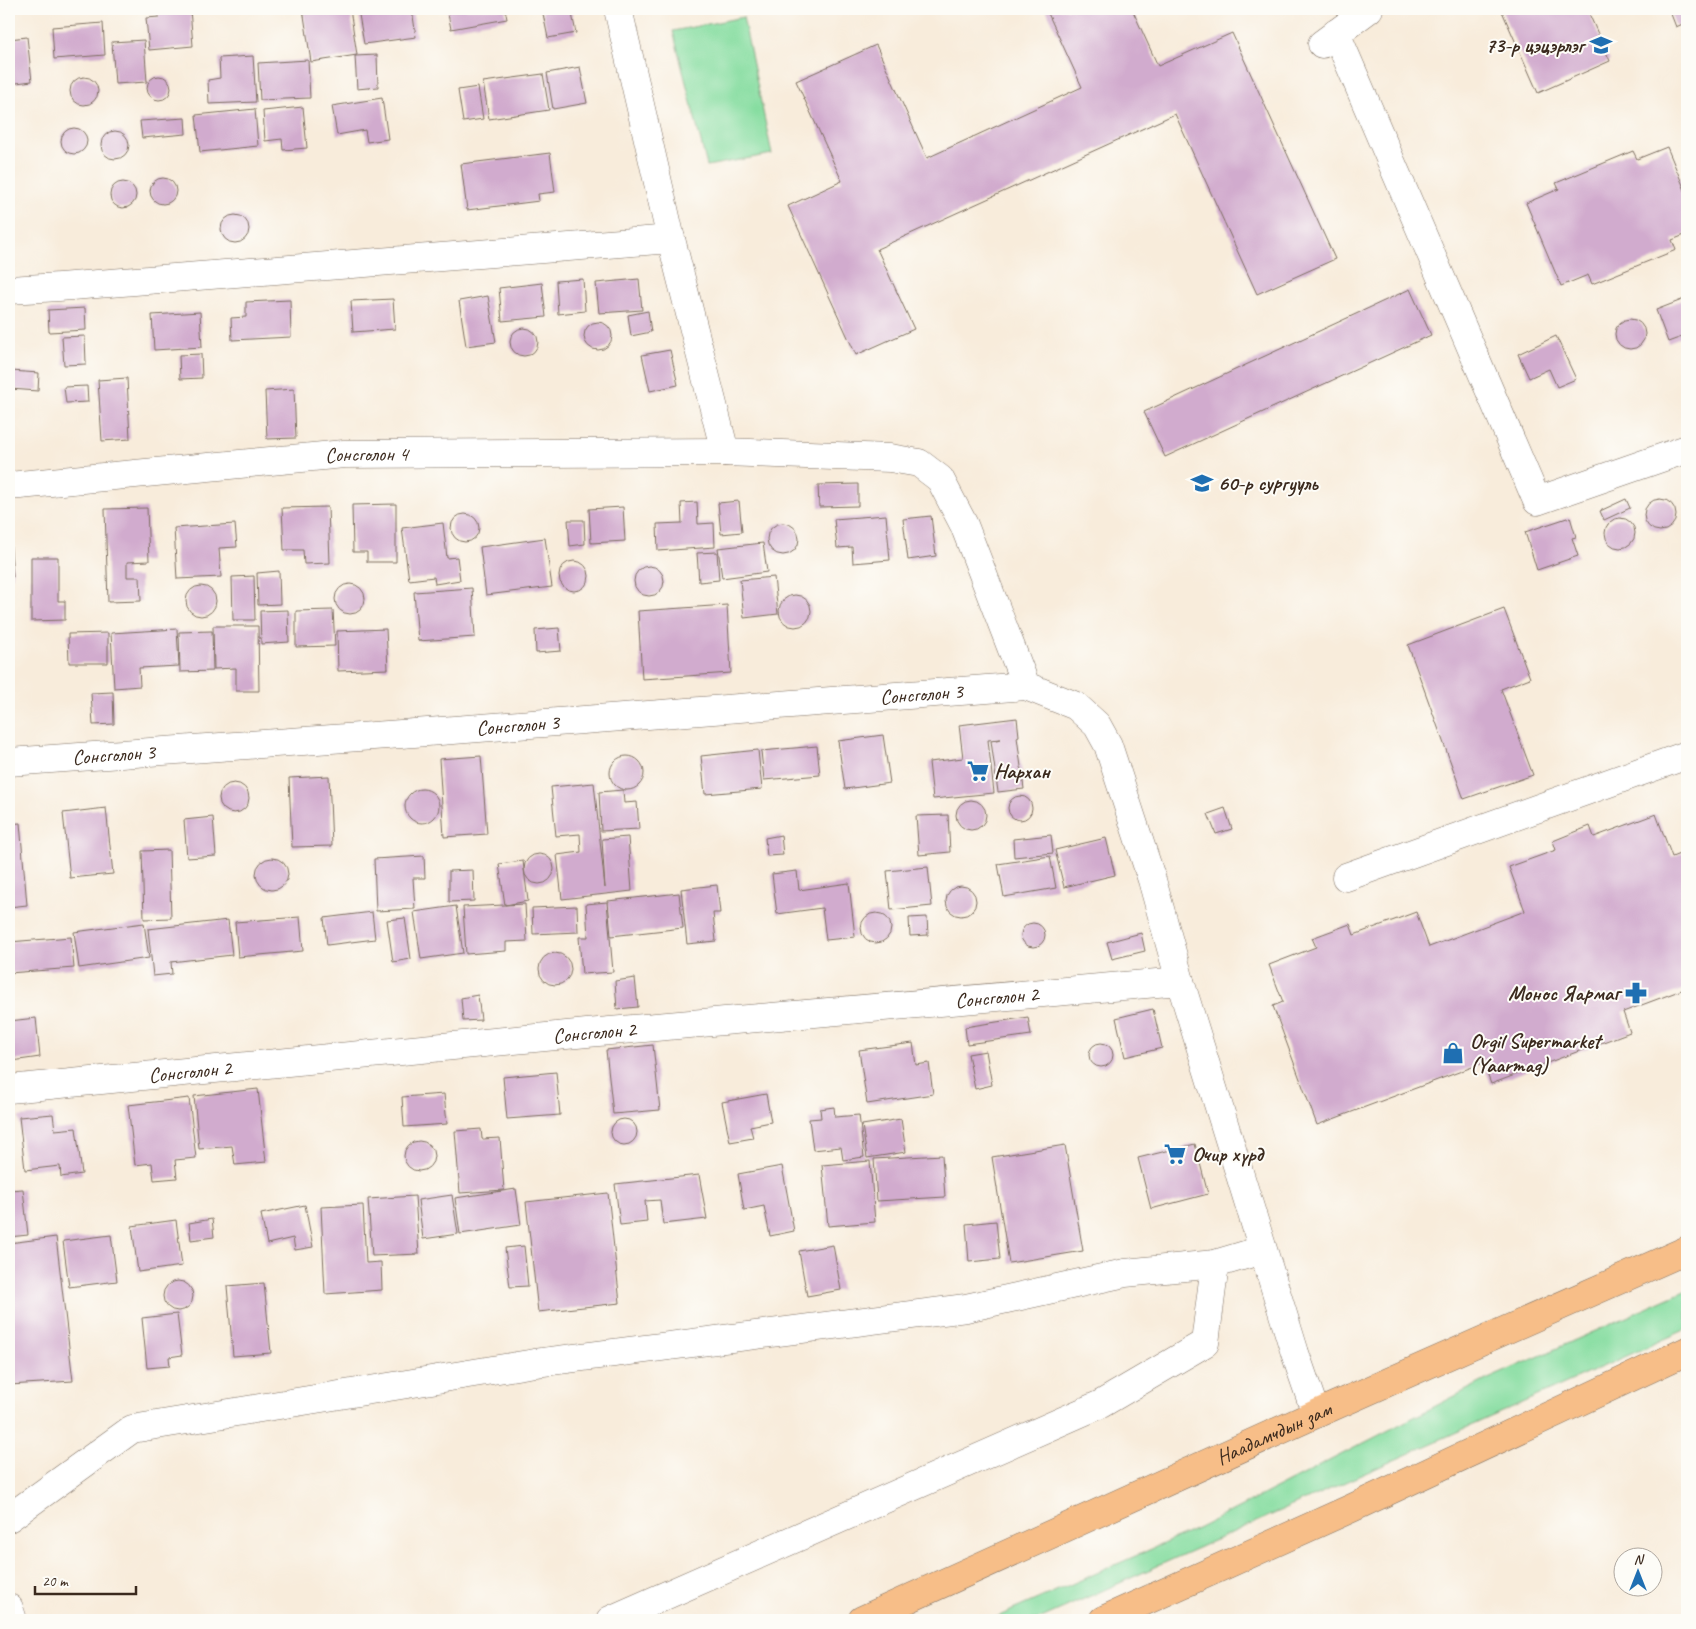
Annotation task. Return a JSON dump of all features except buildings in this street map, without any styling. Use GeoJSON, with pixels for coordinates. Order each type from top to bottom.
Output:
{"type":"FeatureCollection","features":[{"type":"Feature","properties":{"kind":"highway","name":"Наадамчдын зам"},"geometry":{"type":"LineString","coordinates":[[862,1620],[1316,1414],[1687,1250]]}},
{"type":"Feature","properties":{"kind":"highway"},"geometry":{"type":"LineString","coordinates":[[1104,1620],[1352,1508],[1687,1351]]}},
{"type":"Feature","properties":{"kind":"street"},"geometry":{"type":"LineString","coordinates":[[618,9],[671,239],[725,452]]}},
{"type":"Feature","properties":{"kind":"street"},"geometry":{"type":"LineString","coordinates":[[1369,9],[1329,38],[1538,501],[1687,448]]}},
{"type":"Feature","properties":{"kind":"street"},"geometry":{"type":"LineString","coordinates":[[9,290],[671,239]]}},
{"type":"Feature","properties":{"kind":"street","name":"Сонсголон 4"},"geometry":{"type":"LineString","coordinates":[[9,486],[344,454],[725,452],[890,458],[919,463],[940,479],[964,525],[1026,686]]}},
{"type":"Feature","properties":{"kind":"street"},"geometry":{"type":"LineString","coordinates":[[1026,686],[1076,706],[1091,718],[1102,733],[1115,764],[1149,871],[1180,981],[1262,1250],[1316,1414]]}},
{"type":"Feature","properties":{"kind":"street","name":"Сонсголон 3"},"geometry":{"type":"LineString","coordinates":[[9,762],[391,735],[1026,686]]}},
{"type":"Feature","properties":{"kind":"street"},"geometry":{"type":"LineString","coordinates":[[1346,877],[1687,755]]}},
{"type":"Feature","properties":{"kind":"street","name":"Сонсголон 2"},"geometry":{"type":"LineString","coordinates":[[9,1089],[587,1033],[1180,981]]}},
{"type":"Feature","properties":{"kind":"street"},"geometry":{"type":"LineString","coordinates":[[9,1518],[132,1429],[534,1363],[966,1308],[1125,1273],[1215,1264],[1262,1250]]}},
{"type":"Feature","properties":{"kind":"street"},"geometry":{"type":"LineString","coordinates":[[610,1620],[1101,1404],[1204,1343],[1215,1264]]}},
{"type":"Feature","properties":{"kind":"street"},"geometry":{"type":"LineString","coordinates":[[9,1608],[14,1620]]}},
{"type":"Feature","properties":{"kind":"green space"},"geometry":{"type":"Polygon","coordinates":[[[743,17],[772,154],[707,166],[673,31],[743,17]]]}},
{"type":"Feature","properties":{"kind":"green space"},"geometry":{"type":"Polygon","coordinates":[[[1687,1290],[1687,1329],[1037,1620],[990,1620],[1199,1528],[1486,1380],[1687,1290]]]}},
{"type":"Feature","properties":{"kind":"place","name":"73-р цэцэрлэг"},"geometry":{"type":"Point","coordinates":[1601,45]}},
{"type":"Feature","properties":{"kind":"place","name":"60-р сургууль"},"geometry":{"type":"Point","coordinates":[1202,483]}},
{"type":"Feature","properties":{"kind":"place","name":"Нархан"},"geometry":{"type":"Point","coordinates":[978,771]}},
{"type":"Feature","properties":{"kind":"place","name":"Монос Яармаг"},"geometry":{"type":"Point","coordinates":[1636,993]}},
{"type":"Feature","properties":{"kind":"place","name":"Orgil Supermarket (Yaarmag)"},"geometry":{"type":"Point","coordinates":[1453,1053]}},
{"type":"Feature","properties":{"kind":"place","name":"Очир хүрд"},"geometry":{"type":"Point","coordinates":[1175,1154]}}]}
